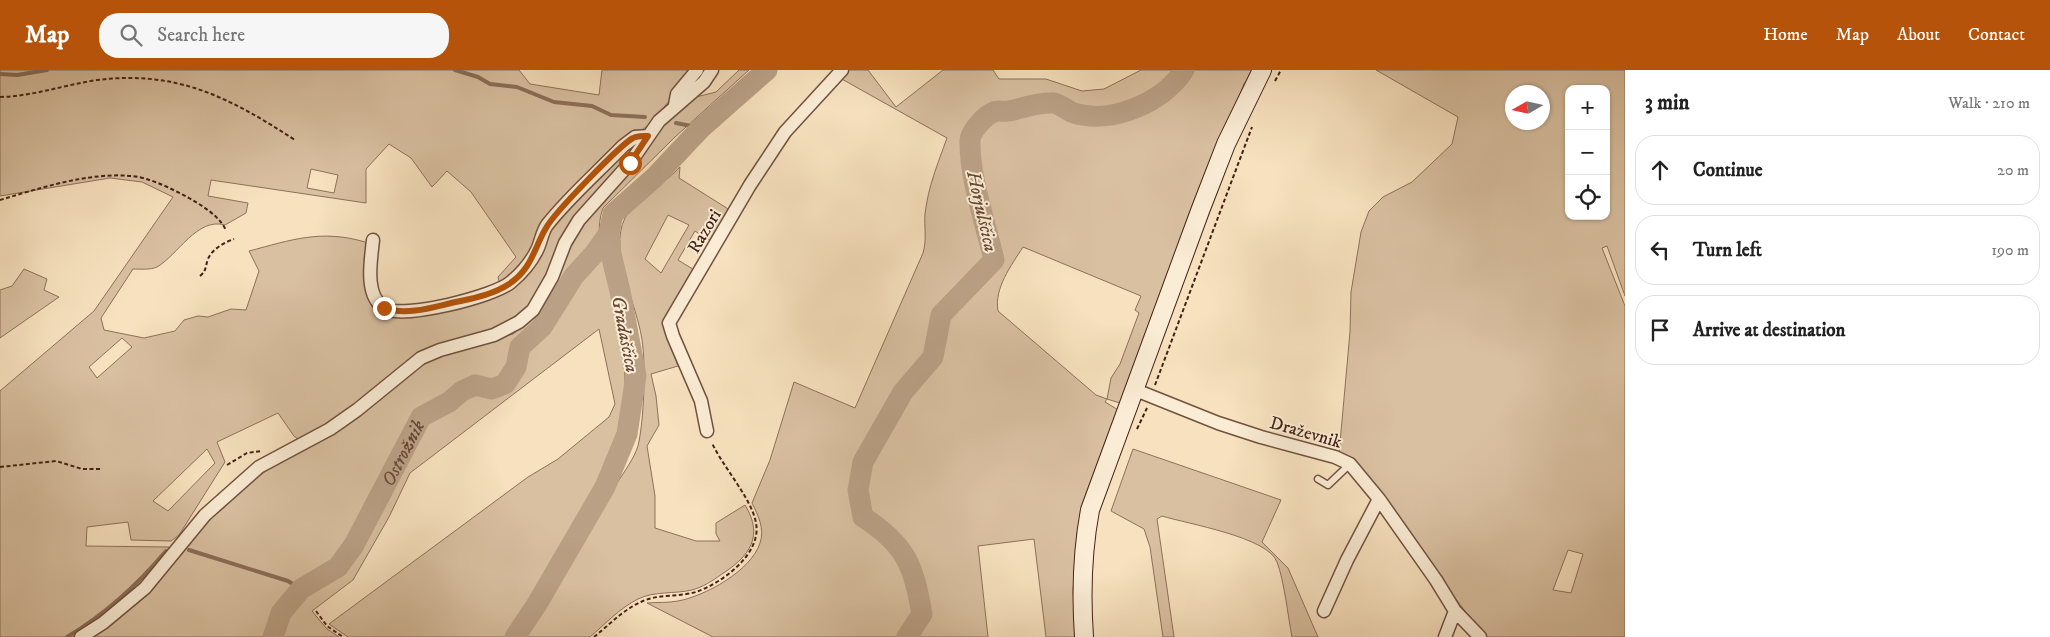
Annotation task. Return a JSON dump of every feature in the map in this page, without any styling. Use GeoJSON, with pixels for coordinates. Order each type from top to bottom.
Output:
{"type":"FeatureCollection","features":[{"type":"Feature","properties":{"kind":"street"},"geometry":{"type":"LineString","coordinates":[[675,105],[677,94],[697,70]]}},
{"type":"Feature","properties":{"kind":"street"},"geometry":{"type":"LineString","coordinates":[[81,637],[103,623],[145,588],[205,515],[259,467],[330,429],[358,410],[421,358],[440,350],[494,335],[519,322],[533,310],[552,277],[565,243],[579,220],[630,163],[659,121],[675,105],[704,82],[712,70]]}},
{"type":"Feature","properties":{"kind":"street","name":"Razori"},"geometry":{"type":"LineString","coordinates":[[707,431],[701,401],[669,323],[750,185],[785,132],[842,70]]}},
{"type":"Feature","properties":{"kind":"street"},"geometry":{"type":"LineString","coordinates":[[1084,637],[1081,595],[1082,562],[1090,510],[1133,389],[1226,144],[1262,70]]}},
{"type":"Feature","properties":{"kind":"street"},"geometry":{"type":"LineString","coordinates":[[372,240],[372,288],[384,308],[395,312],[426,309],[488,294],[509,284],[526,268],[537,249],[546,227],[623,146],[635,136],[648,136]]}},
{"type":"Feature","properties":{"kind":"street","name":"Draževnik"},"geometry":{"type":"LineString","coordinates":[[1133,389],[1152,398],[1244,431],[1335,457],[1350,464],[1379,499],[1436,580],[1455,611],[1480,637]]}},
{"type":"Feature","properties":{"kind":"street"},"geometry":{"type":"LineString","coordinates":[[1324,611],[1347,560],[1379,499]]}},
{"type":"Feature","properties":{"kind":"street"},"geometry":{"type":"LineString","coordinates":[[1445,637],[1455,611]]}},
{"type":"Feature","properties":{"kind":"lane"},"geometry":{"type":"LineString","coordinates":[[1318,479],[1328,485],[1350,464]]}},
{"type":"Feature","properties":{"kind":"path"},"geometry":{"type":"LineString","coordinates":[[1272,85],[1280,70]]}},
{"type":"Feature","properties":{"kind":"path"},"geometry":{"type":"LineString","coordinates":[[0,97],[47,92],[96,80],[126,76],[166,78],[207,90],[240,106],[295,140]]}},
{"type":"Feature","properties":{"kind":"path"},"geometry":{"type":"LineString","coordinates":[[1134,435],[1152,398],[1155,384],[1255,119]]}},
{"type":"Feature","properties":{"kind":"path"},"geometry":{"type":"LineString","coordinates":[[0,200],[63,182],[132,176],[161,184],[186,196],[220,220],[226,230]]}},
{"type":"Feature","properties":{"kind":"path"},"geometry":{"type":"LineString","coordinates":[[200,276],[206,271],[210,256],[224,242],[234,239]]}},
{"type":"Feature","properties":{"kind":"path"},"geometry":{"type":"LineString","coordinates":[[594,637],[628,608],[645,600],[696,592],[712,584],[751,551],[757,538],[756,522],[749,504],[714,448],[707,431]]}},
{"type":"Feature","properties":{"kind":"path"},"geometry":{"type":"LineString","coordinates":[[0,467],[56,462],[82,468],[100,469]]}},
{"type":"Feature","properties":{"kind":"path"},"geometry":{"type":"LineString","coordinates":[[316,611],[327,626],[343,637]]}},
{"type":"Feature","properties":{"kind":"shaded area"},"geometry":{"type":"Polygon","coordinates":[[[0,70],[519,70],[530,84],[599,95],[602,70],[694,70],[652,122],[642,130],[633,130],[545,223],[525,264],[500,285],[498,277],[516,257],[471,192],[447,171],[432,187],[411,158],[389,144],[366,169],[366,203],[211,180],[208,196],[248,203],[246,213],[225,225],[215,224],[206,226],[188,238],[157,267],[133,269],[101,318],[104,330],[144,338],[175,331],[184,320],[198,316],[208,317],[231,309],[246,310],[259,271],[249,251],[293,240],[320,236],[349,238],[365,242],[368,246],[367,272],[369,289],[376,304],[382,310],[392,313],[428,311],[491,296],[507,290],[523,278],[547,233],[570,203],[633,142],[634,148],[624,164],[575,219],[561,240],[548,275],[529,308],[509,325],[442,344],[414,358],[359,404],[302,442],[294,436],[278,413],[217,442],[225,462],[179,535],[171,541],[131,540],[128,522],[87,527],[86,546],[169,547],[171,551],[140,586],[104,617],[73,637],[0,637],[0,391],[94,311],[173,197],[142,182],[110,178],[0,196],[0,70]],[[311,169],[307,188],[334,193],[338,175],[311,169]],[[122,338],[89,367],[97,378],[132,347],[122,338]],[[207,449],[153,501],[168,511],[215,463],[207,449]]]}},
{"type":"Feature","properties":{"kind":"shaded area"},"geometry":{"type":"Polygon","coordinates":[[[739,70],[749,70],[675,137],[603,208],[599,236],[601,251],[616,312],[624,365],[625,392],[622,419],[607,462],[558,549],[532,603],[507,637],[348,637],[329,624],[528,477],[558,459],[609,417],[615,404],[599,329],[410,473],[389,517],[353,580],[312,611],[327,629],[339,637],[87,637],[150,588],[217,510],[267,470],[411,371],[441,354],[513,334],[537,314],[582,221],[669,117],[696,97],[716,92],[739,70]]]}},
{"type":"Feature","properties":{"kind":"shaded area"},"geometry":{"type":"Polygon","coordinates":[[[849,70],[868,70],[896,107],[943,70],[993,70],[999,79],[1046,79],[1082,91],[1104,89],[1141,70],[1254,70],[1244,84],[1123,404],[1107,399],[1105,402],[1120,411],[1077,533],[1073,590],[1076,637],[1046,637],[1034,539],[978,546],[988,637],[713,637],[647,603],[678,601],[701,594],[726,581],[747,563],[755,553],[762,533],[752,503],[770,460],[794,382],[855,408],[923,253],[928,194],[947,138],[840,78],[849,70]],[[1023,247],[1004,278],[997,302],[998,311],[1096,395],[1107,399],[1111,378],[1120,364],[1139,313],[1135,310],[1141,296],[1023,247]]]}},
{"type":"Feature","properties":{"kind":"shaded area"},"geometry":{"type":"Polygon","coordinates":[[[1376,70],[1625,70],[1625,296],[1607,246],[1602,248],[1625,306],[1625,637],[1486,637],[1339,454],[1350,332],[1351,292],[1361,232],[1369,211],[1383,197],[1412,182],[1452,144],[1458,117],[1376,70]],[[1568,550],[1553,590],[1571,593],[1583,554],[1568,550]]]}},
{"type":"Feature","properties":{"kind":"shaded area"},"geometry":{"type":"Polygon","coordinates":[[[680,167],[679,178],[733,212],[715,244],[695,231],[678,260],[696,271],[666,333],[678,366],[651,374],[656,396],[659,425],[647,446],[655,496],[655,528],[696,541],[720,541],[716,534],[716,523],[745,505],[751,516],[753,526],[751,544],[740,560],[707,584],[692,590],[644,596],[619,612],[590,637],[522,637],[594,524],[638,446],[643,408],[643,350],[639,326],[622,262],[621,232],[628,213],[680,167]],[[668,215],[645,259],[661,273],[689,225],[668,215]]]}},
{"type":"Feature","properties":{"kind":"shaded area"},"geometry":{"type":"Polygon","coordinates":[[[24,269],[47,279],[44,290],[59,297],[0,338],[0,290],[12,286],[24,269]]]}},
{"type":"Feature","properties":{"kind":"shaded area"},"geometry":{"type":"Polygon","coordinates":[[[1133,449],[1281,500],[1262,542],[1288,568],[1318,637],[1292,637],[1284,588],[1277,562],[1271,553],[1259,545],[1244,539],[1207,527],[1162,516],[1157,519],[1174,637],[1163,637],[1150,547],[1144,529],[1111,511],[1133,449]]]}},
{"type":"Feature","properties":{"kind":"waterway"},"geometry":{"type":"LineString","coordinates":[[0,74],[17,75],[47,70]]}},
{"type":"Feature","properties":{"kind":"waterway"},"geometry":{"type":"LineString","coordinates":[[455,70],[478,77],[490,84],[517,87],[554,102],[592,106],[611,115],[645,117]]}},
{"type":"Feature","properties":{"kind":"waterway","name":"Gradaščica"},"geometry":{"type":"LineString","coordinates":[[515,637],[537,604],[605,487],[627,434],[636,376],[611,254],[609,233],[613,214],[655,177],[701,128],[767,70]]}},
{"type":"Feature","properties":{"kind":"waterway","name":"Horjulščica"},"geometry":{"type":"LineString","coordinates":[[907,637],[922,614],[911,569],[905,557],[889,537],[863,517],[858,490],[863,462],[903,392],[933,357],[941,315],[994,260],[972,169],[970,154],[971,136],[983,120],[994,112],[1009,111],[1041,103],[1053,103],[1071,112],[1089,116],[1120,113],[1150,101],[1164,92],[1184,70]]}},
{"type":"Feature","properties":{"kind":"waterway"},"geometry":{"type":"LineString","coordinates":[[676,123],[701,128]]}},
{"type":"Feature","properties":{"kind":"waterway","name":"Ostrožnik"},"geometry":{"type":"LineString","coordinates":[[273,637],[281,613],[301,589],[338,567],[354,545],[421,417],[475,385],[492,389],[505,384],[516,367],[520,347],[542,327],[574,276],[594,254],[609,233]]}},
{"type":"Feature","properties":{"kind":"waterway"},"geometry":{"type":"LineString","coordinates":[[189,550],[288,581],[301,589]]}},
{"type":"Feature","properties":{"kind":"waterway"},"geometry":{"type":"LineString","coordinates":[[67,637],[94,619],[120,598],[166,551]]}},
{"type":"Feature","properties":{"kind":"route"},"geometry":{"type":"LineString","coordinates":[[384,308],[395,312],[426,309],[488,294],[509,284],[526,268],[537,249],[546,227],[561,209],[623,146],[635,136],[648,136],[630,163]]}}]}
